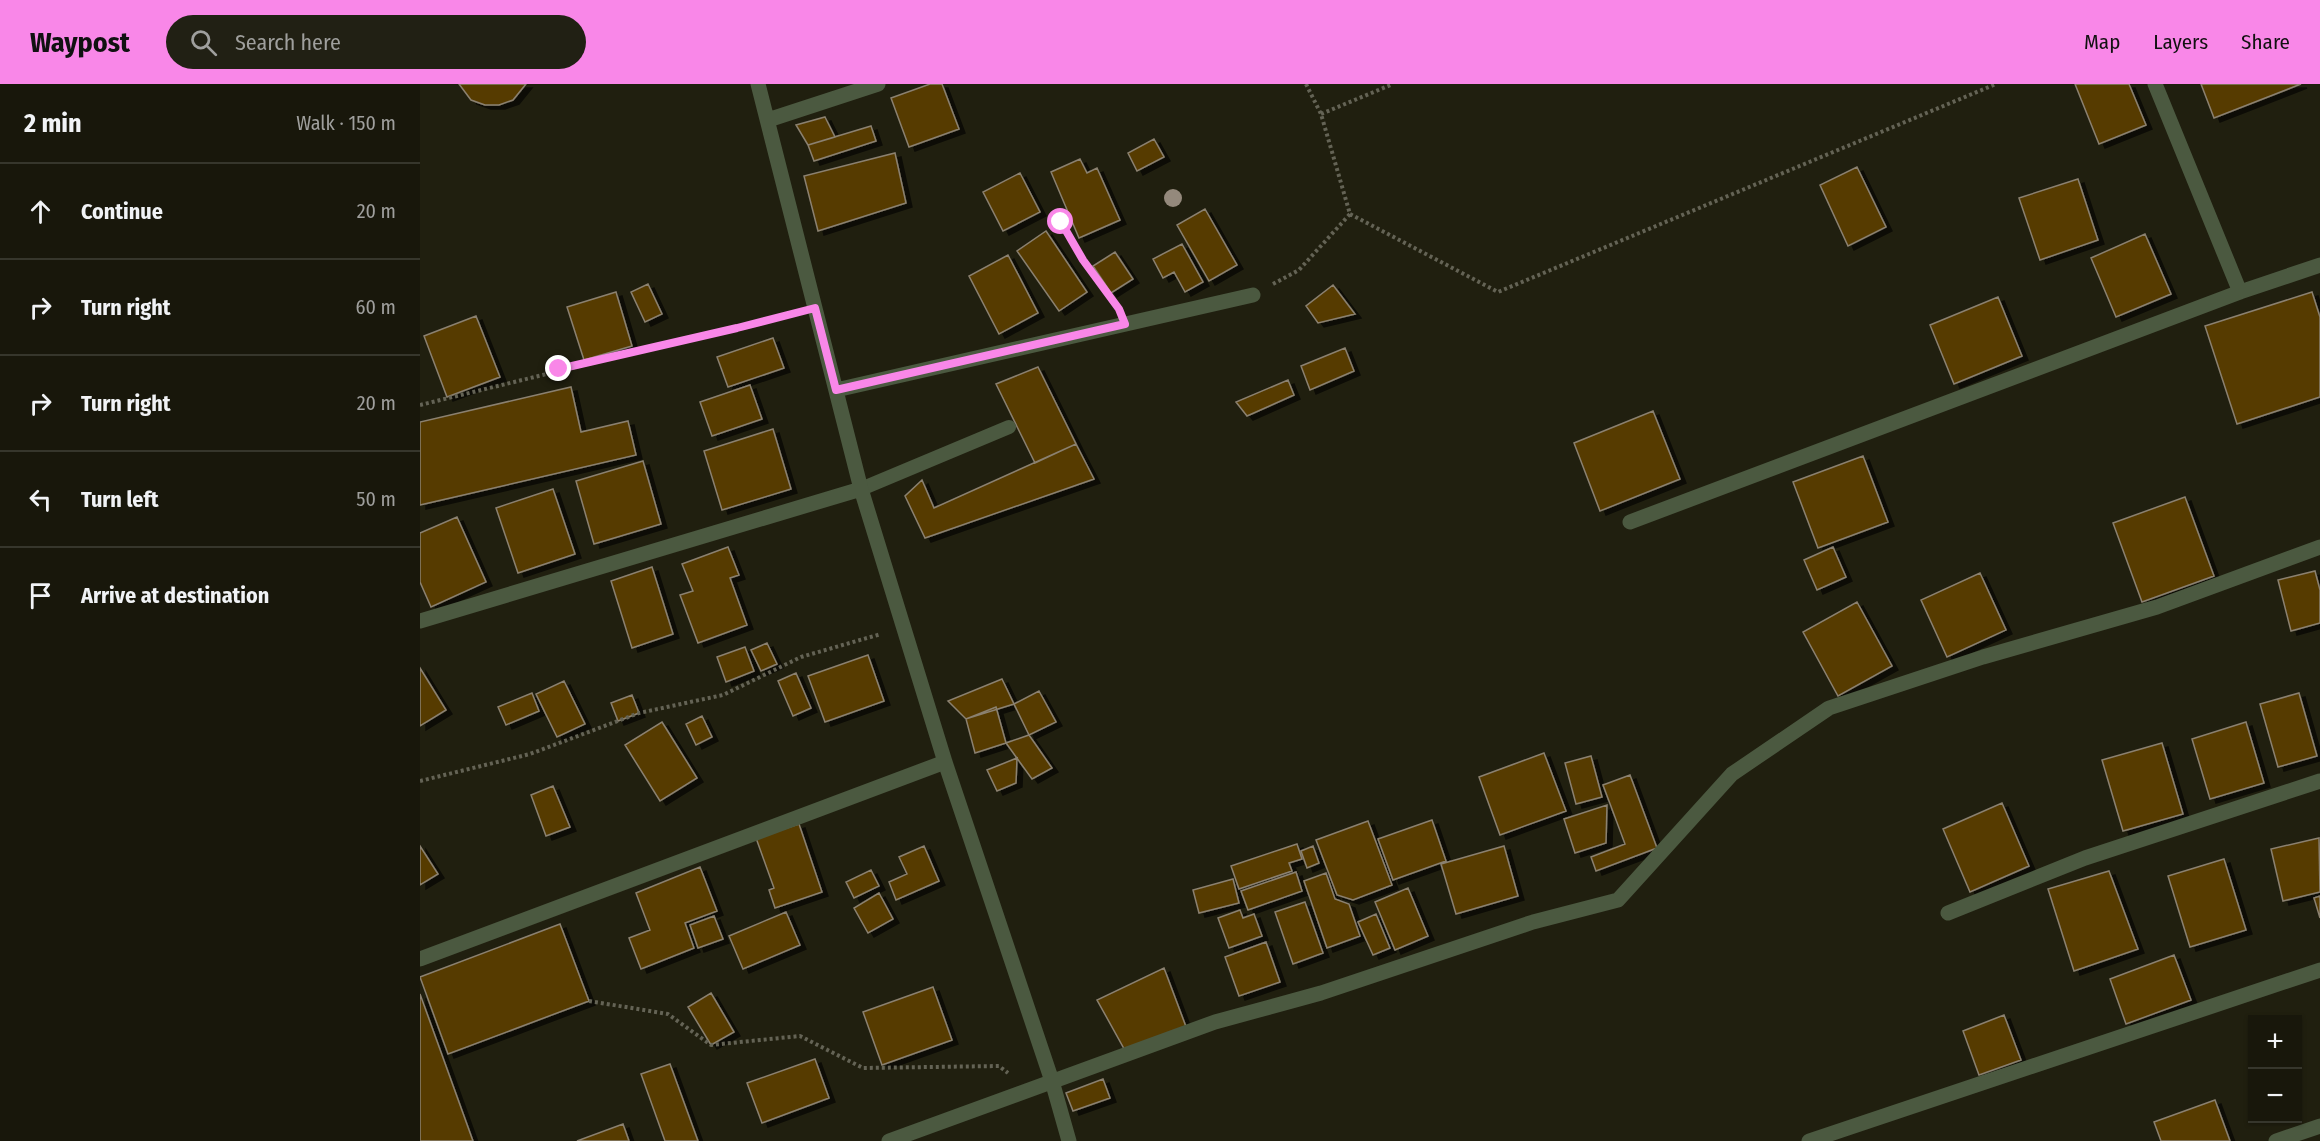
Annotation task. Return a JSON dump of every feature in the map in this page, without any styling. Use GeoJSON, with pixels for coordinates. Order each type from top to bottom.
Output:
{"type":"FeatureCollection","features":[{"type":"Feature","properties":{"kind":"street"},"geometry":{"type":"LineString","coordinates":[[758,84],[861,489],[945,762],[1052,1081],[1069,1141]]}},
{"type":"Feature","properties":{"kind":"street"},"geometry":{"type":"LineString","coordinates":[[768,120],[878,84]]}},
{"type":"Feature","properties":{"kind":"street"},"geometry":{"type":"LineString","coordinates":[[2155,84],[2240,292]]}},
{"type":"Feature","properties":{"kind":"street"},"geometry":{"type":"LineString","coordinates":[[1630,522],[2240,292],[2320,266]]}},
{"type":"Feature","properties":{"kind":"street"},"geometry":{"type":"LineString","coordinates":[[836,390],[1253,295]]}},
{"type":"Feature","properties":{"kind":"street"},"geometry":{"type":"LineString","coordinates":[[420,621],[861,489]]}},
{"type":"Feature","properties":{"kind":"street"},"geometry":{"type":"LineString","coordinates":[[888,1141],[1215,1022],[1321,993],[1533,922],[1618,900],[1732,774],[1829,708],[1983,657],[2157,608],[2320,548]]}},
{"type":"Feature","properties":{"kind":"street"},"geometry":{"type":"LineString","coordinates":[[420,959],[945,762]]}},
{"type":"Feature","properties":{"kind":"street"},"geometry":{"type":"LineString","coordinates":[[1948,913],[2085,858],[2320,781]]}},
{"type":"Feature","properties":{"kind":"street"},"geometry":{"type":"LineString","coordinates":[[1809,1141],[2320,970]]}},
{"type":"Feature","properties":{"kind":"street"},"geometry":{"type":"LineString","coordinates":[[2276,1141],[2320,1125]]}},
{"type":"Feature","properties":{"kind":"lane"},"geometry":{"type":"LineString","coordinates":[[861,489],[1009,427]]}},
{"type":"Feature","properties":{"kind":"path"},"geometry":{"type":"LineString","coordinates":[[1306,84],[1321,114],[1350,214],[1498,292],[1996,84]]}},
{"type":"Feature","properties":{"kind":"path"},"geometry":{"type":"LineString","coordinates":[[1321,114],[1393,84]]}},
{"type":"Feature","properties":{"kind":"path"},"geometry":{"type":"LineString","coordinates":[[1253,295],[1299,270],[1350,214]]}},
{"type":"Feature","properties":{"kind":"path"},"geometry":{"type":"LineString","coordinates":[[1061,222],[1083,260],[1119,309],[1125,324]]}},
{"type":"Feature","properties":{"kind":"path"},"geometry":{"type":"LineString","coordinates":[[420,405],[815,308]]}},
{"type":"Feature","properties":{"kind":"path"},"geometry":{"type":"LineString","coordinates":[[420,781],[530,754],[639,713],[723,695],[801,657],[904,628]]}},
{"type":"Feature","properties":{"kind":"path"},"geometry":{"type":"LineString","coordinates":[[588,1000],[668,1014],[711,1045],[800,1036],[863,1068],[999,1066],[1031,1089]]}},
{"type":"Feature","properties":{"kind":"building"},"geometry":{"type":"Polygon","coordinates":[[[459,84],[526,84],[513,100],[499,105],[485,105],[471,100],[459,84]]]}},
{"type":"Feature","properties":{"kind":"building"},"geometry":{"type":"Polygon","coordinates":[[[930,84],[942,84],[959,129],[909,147],[891,98],[930,84]]]}},
{"type":"Feature","properties":{"kind":"building"},"geometry":{"type":"Polygon","coordinates":[[[2075,84],[2129,84],[2146,125],[2099,144],[2075,84]]]}},
{"type":"Feature","properties":{"kind":"building"},"geometry":{"type":"Polygon","coordinates":[[[2201,84],[2301,84],[2214,118],[2201,84]]]}},
{"type":"Feature","properties":{"kind":"building"},"geometry":{"type":"Polygon","coordinates":[[[825,117],[835,137],[808,145],[796,125],[825,117]]]}},
{"type":"Feature","properties":{"kind":"building"},"geometry":{"type":"Polygon","coordinates":[[[871,126],[876,141],[814,161],[808,145],[871,126]]]}},
{"type":"Feature","properties":{"kind":"building"},"geometry":{"type":"Polygon","coordinates":[[[1154,139],[1164,157],[1137,171],[1128,153],[1154,139]]]}},
{"type":"Feature","properties":{"kind":"building"},"geometry":{"type":"Polygon","coordinates":[[[895,153],[906,203],[818,231],[804,176],[895,153]]]}},
{"type":"Feature","properties":{"kind":"building"},"geometry":{"type":"Polygon","coordinates":[[[1080,159],[1087,173],[1097,168],[1120,220],[1079,238],[1051,172],[1080,159]]]}},
{"type":"Feature","properties":{"kind":"building"},"geometry":{"type":"Polygon","coordinates":[[[1857,167],[1886,227],[1848,246],[1820,185],[1857,167]]]}},
{"type":"Feature","properties":{"kind":"building"},"geometry":{"type":"Polygon","coordinates":[[[1020,173],[1040,212],[1003,231],[983,192],[1020,173]]]}},
{"type":"Feature","properties":{"kind":"building"},"geometry":{"type":"Polygon","coordinates":[[[2078,179],[2098,240],[2040,260],[2019,198],[2078,179]]]}},
{"type":"Feature","properties":{"kind":"building"},"geometry":{"type":"Polygon","coordinates":[[[1205,209],[1237,265],[1209,281],[1177,225],[1205,209]]]}},
{"type":"Feature","properties":{"kind":"building"},"geometry":{"type":"Polygon","coordinates":[[[1046,231],[1087,292],[1059,311],[1017,251],[1046,231]]]}},
{"type":"Feature","properties":{"kind":"building"},"geometry":{"type":"Polygon","coordinates":[[[2145,234],[2171,294],[2116,317],[2091,258],[2145,234]]]}},
{"type":"Feature","properties":{"kind":"building"},"geometry":{"type":"Polygon","coordinates":[[[1182,244],[1203,282],[1185,292],[1174,272],[1163,278],[1153,259],[1182,244]]]}},
{"type":"Feature","properties":{"kind":"building"},"geometry":{"type":"Polygon","coordinates":[[[1115,252],[1133,279],[1111,293],[1093,266],[1115,252]]]}},
{"type":"Feature","properties":{"kind":"building"},"geometry":{"type":"Polygon","coordinates":[[[1008,255],[1038,313],[999,334],[969,276],[1008,255]]]}},
{"type":"Feature","properties":{"kind":"building"},"geometry":{"type":"Polygon","coordinates":[[[648,284],[662,314],[645,322],[631,292],[648,284]]]}},
{"type":"Feature","properties":{"kind":"building"},"geometry":{"type":"Polygon","coordinates":[[[1333,285],[1355,314],[1318,323],[1306,306],[1333,285]]]}},
{"type":"Feature","properties":{"kind":"building"},"geometry":{"type":"Polygon","coordinates":[[[616,292],[632,346],[584,360],[567,307],[616,292]]]}},
{"type":"Feature","properties":{"kind":"building"},"geometry":{"type":"Polygon","coordinates":[[[2312,292],[2320,317],[2320,397],[2237,424],[2205,326],[2312,292]]]}},
{"type":"Feature","properties":{"kind":"building"},"geometry":{"type":"Polygon","coordinates":[[[1998,297],[2022,356],[1954,384],[1930,325],[1998,297]]]}},
{"type":"Feature","properties":{"kind":"building"},"geometry":{"type":"Polygon","coordinates":[[[476,316],[500,377],[447,397],[424,336],[476,316]]]}},
{"type":"Feature","properties":{"kind":"building"},"geometry":{"type":"Polygon","coordinates":[[[773,338],[784,368],[728,387],[717,357],[773,338]]]}},
{"type":"Feature","properties":{"kind":"building"},"geometry":{"type":"Polygon","coordinates":[[[1345,348],[1354,371],[1310,390],[1301,366],[1345,348]]]}},
{"type":"Feature","properties":{"kind":"building"},"geometry":{"type":"Polygon","coordinates":[[[1038,367],[1076,444],[1035,463],[996,384],[1038,367]]]}},
{"type":"Feature","properties":{"kind":"building"},"geometry":{"type":"Polygon","coordinates":[[[1288,380],[1294,395],[1247,416],[1236,402],[1288,380]]]}},
{"type":"Feature","properties":{"kind":"building"},"geometry":{"type":"Polygon","coordinates":[[[750,385],[762,419],[712,436],[700,402],[750,385]]]}},
{"type":"Feature","properties":{"kind":"building"},"geometry":{"type":"Polygon","coordinates":[[[571,387],[581,432],[628,421],[636,455],[420,505],[420,422],[571,387]]]}},
{"type":"Feature","properties":{"kind":"building"},"geometry":{"type":"Polygon","coordinates":[[[1653,411],[1680,479],[1600,511],[1574,443],[1653,411]]]}},
{"type":"Feature","properties":{"kind":"building"},"geometry":{"type":"Polygon","coordinates":[[[773,429],[791,489],[722,510],[704,451],[773,429]]]}},
{"type":"Feature","properties":{"kind":"building"},"geometry":{"type":"Polygon","coordinates":[[[1076,444],[1094,479],[925,538],[905,496],[922,480],[934,508],[1076,444]]]}},
{"type":"Feature","properties":{"kind":"building"},"geometry":{"type":"Polygon","coordinates":[[[1863,456],[1888,522],[1818,548],[1793,482],[1863,456]]]}},
{"type":"Feature","properties":{"kind":"building"},"geometry":{"type":"Polygon","coordinates":[[[643,461],[661,524],[594,544],[576,481],[643,461]]]}},
{"type":"Feature","properties":{"kind":"building"},"geometry":{"type":"Polygon","coordinates":[[[553,489],[575,554],[518,573],[496,508],[553,489]]]}},
{"type":"Feature","properties":{"kind":"building"},"geometry":{"type":"Polygon","coordinates":[[[2185,497],[2214,576],[2142,602],[2113,523],[2185,497]]]}},
{"type":"Feature","properties":{"kind":"building"},"geometry":{"type":"Polygon","coordinates":[[[457,517],[486,582],[431,607],[420,582],[420,533],[457,517]]]}},
{"type":"Feature","properties":{"kind":"building"},"geometry":{"type":"Polygon","coordinates":[[[728,547],[739,575],[730,578],[747,625],[698,643],[680,595],[693,591],[682,564],[728,547]]]}},
{"type":"Feature","properties":{"kind":"building"},"geometry":{"type":"Polygon","coordinates":[[[1833,547],[1846,577],[1817,590],[1804,560],[1833,547]]]}},
{"type":"Feature","properties":{"kind":"building"},"geometry":{"type":"Polygon","coordinates":[[[652,567],[673,634],[632,648],[611,581],[652,567]]]}},
{"type":"Feature","properties":{"kind":"building"},"geometry":{"type":"Polygon","coordinates":[[[2315,571],[2320,590],[2320,623],[2291,631],[2278,580],[2315,571]]]}},
{"type":"Feature","properties":{"kind":"building"},"geometry":{"type":"Polygon","coordinates":[[[1980,573],[2006,630],[1947,657],[1921,600],[1980,573]]]}},
{"type":"Feature","properties":{"kind":"building"},"geometry":{"type":"Polygon","coordinates":[[[1857,602],[1892,666],[1838,696],[1803,632],[1857,602]]]}},
{"type":"Feature","properties":{"kind":"building"},"geometry":{"type":"Polygon","coordinates":[[[767,643],[777,664],[761,671],[751,650],[767,643]]]}},
{"type":"Feature","properties":{"kind":"building"},"geometry":{"type":"Polygon","coordinates":[[[745,647],[754,671],[726,682],[717,657],[745,647]]]}},
{"type":"Feature","properties":{"kind":"building"},"geometry":{"type":"Polygon","coordinates":[[[868,655],[884,701],[825,722],[808,676],[868,655]]]}},
{"type":"Feature","properties":{"kind":"building"},"geometry":{"type":"Polygon","coordinates":[[[420,668],[446,710],[420,726],[420,668]]]}},
{"type":"Feature","properties":{"kind":"building"},"geometry":{"type":"Polygon","coordinates":[[[796,673],[811,708],[793,716],[778,681],[796,673]]]}},
{"type":"Feature","properties":{"kind":"building"},"geometry":{"type":"Polygon","coordinates":[[[1002,679],[1014,704],[966,719],[948,701],[1002,679]]]}},
{"type":"Feature","properties":{"kind":"building"},"geometry":{"type":"Polygon","coordinates":[[[564,681],[585,724],[557,737],[536,694],[564,681]]]}},
{"type":"Feature","properties":{"kind":"building"},"geometry":{"type":"Polygon","coordinates":[[[1039,691],[1056,722],[1029,735],[1014,704],[1039,691]]]}},
{"type":"Feature","properties":{"kind":"building"},"geometry":{"type":"Polygon","coordinates":[[[532,693],[539,711],[506,725],[498,707],[532,693]]]}},
{"type":"Feature","properties":{"kind":"building"},"geometry":{"type":"Polygon","coordinates":[[[2299,693],[2317,756],[2278,767],[2260,704],[2299,693]]]}},
{"type":"Feature","properties":{"kind":"building"},"geometry":{"type":"Polygon","coordinates":[[[632,695],[639,713],[618,721],[611,703],[632,695]]]}},
{"type":"Feature","properties":{"kind":"building"},"geometry":{"type":"Polygon","coordinates":[[[996,707],[1006,743],[975,753],[966,719],[996,707]]]}},
{"type":"Feature","properties":{"kind":"building"},"geometry":{"type":"Polygon","coordinates":[[[702,716],[712,737],[696,745],[686,724],[702,716]]]}},
{"type":"Feature","properties":{"kind":"building"},"geometry":{"type":"Polygon","coordinates":[[[662,722],[697,778],[660,801],[625,745],[662,722]]]}},
{"type":"Feature","properties":{"kind":"building"},"geometry":{"type":"Polygon","coordinates":[[[2246,722],[2264,783],[2210,799],[2192,739],[2246,722]]]}},
{"type":"Feature","properties":{"kind":"building"},"geometry":{"type":"Polygon","coordinates":[[[1029,735],[1052,768],[1032,779],[1006,743],[1029,735]]]}},
{"type":"Feature","properties":{"kind":"building"},"geometry":{"type":"Polygon","coordinates":[[[2162,743],[2183,814],[2123,831],[2102,760],[2162,743]]]}},
{"type":"Feature","properties":{"kind":"building"},"geometry":{"type":"Polygon","coordinates":[[[1544,753],[1566,811],[1500,835],[1479,777],[1544,753]]]}},
{"type":"Feature","properties":{"kind":"building"},"geometry":{"type":"Polygon","coordinates":[[[1591,756],[1602,797],[1576,804],[1565,763],[1591,756]]]}},
{"type":"Feature","properties":{"kind":"building"},"geometry":{"type":"Polygon","coordinates":[[[1017,758],[1016,783],[997,791],[987,770],[1017,758]]]}},
{"type":"Feature","properties":{"kind":"building"},"geometry":{"type":"Polygon","coordinates":[[[1630,775],[1657,848],[1596,871],[1591,857],[1625,844],[1603,785],[1630,775]]]}},
{"type":"Feature","properties":{"kind":"building"},"geometry":{"type":"Polygon","coordinates":[[[553,786],[570,827],[546,836],[531,795],[553,786]]]}},
{"type":"Feature","properties":{"kind":"building"},"geometry":{"type":"Polygon","coordinates":[[[2002,803],[2029,866],[1970,892],[1943,829],[2002,803]]]}},
{"type":"Feature","properties":{"kind":"building"},"geometry":{"type":"Polygon","coordinates":[[[1607,805],[1606,843],[1575,853],[1564,819],[1607,805]]]}},
{"type":"Feature","properties":{"kind":"building"},"geometry":{"type":"Polygon","coordinates":[[[1432,820],[1446,861],[1393,880],[1378,839],[1432,820]]]}},
{"type":"Feature","properties":{"kind":"building"},"geometry":{"type":"Polygon","coordinates":[[[1368,821],[1392,885],[1353,900],[1337,895],[1316,840],[1368,821]]]}},
{"type":"Feature","properties":{"kind":"building"},"geometry":{"type":"Polygon","coordinates":[[[799,824],[822,892],[775,908],[769,890],[774,888],[756,838],[799,824]]]}},
{"type":"Feature","properties":{"kind":"building"},"geometry":{"type":"Polygon","coordinates":[[[2319,838],[2320,892],[2283,901],[2271,849],[2319,838]]]}},
{"type":"Feature","properties":{"kind":"building"},"geometry":{"type":"Polygon","coordinates":[[[1297,844],[1302,859],[1289,863],[1292,871],[1239,889],[1231,866],[1297,844]]]}},
{"type":"Feature","properties":{"kind":"building"},"geometry":{"type":"Polygon","coordinates":[[[420,846],[438,874],[420,885],[420,846]]]}},
{"type":"Feature","properties":{"kind":"building"},"geometry":{"type":"Polygon","coordinates":[[[924,846],[939,881],[896,900],[889,882],[907,874],[899,857],[924,846]]]}},
{"type":"Feature","properties":{"kind":"building"},"geometry":{"type":"Polygon","coordinates":[[[1313,846],[1319,863],[1307,868],[1301,851],[1313,846]]]}},
{"type":"Feature","properties":{"kind":"building"},"geometry":{"type":"Polygon","coordinates":[[[1504,846],[1518,896],[1456,914],[1441,864],[1504,846]]]}},
{"type":"Feature","properties":{"kind":"building"},"geometry":{"type":"Polygon","coordinates":[[[2224,859],[2246,930],[2190,947],[2168,876],[2224,859]]]}},
{"type":"Feature","properties":{"kind":"building"},"geometry":{"type":"Polygon","coordinates":[[[700,867],[717,911],[685,923],[694,948],[641,969],[629,938],[650,930],[636,893],[700,867]]]}},
{"type":"Feature","properties":{"kind":"building"},"geometry":{"type":"Polygon","coordinates":[[[871,870],[879,886],[854,898],[846,882],[871,870]]]}},
{"type":"Feature","properties":{"kind":"building"},"geometry":{"type":"Polygon","coordinates":[[[2109,871],[2138,949],[2074,971],[2048,889],[2109,871]]]}},
{"type":"Feature","properties":{"kind":"building"},"geometry":{"type":"Polygon","coordinates":[[[1296,872],[1302,891],[1248,910],[1241,891],[1296,872]]]}},
{"type":"Feature","properties":{"kind":"building"},"geometry":{"type":"Polygon","coordinates":[[[1326,873],[1335,899],[1349,904],[1360,936],[1327,948],[1304,881],[1326,873]]]}},
{"type":"Feature","properties":{"kind":"building"},"geometry":{"type":"Polygon","coordinates":[[[1233,879],[1239,903],[1199,913],[1193,890],[1233,879]]]}},
{"type":"Feature","properties":{"kind":"building"},"geometry":{"type":"Polygon","coordinates":[[[1408,888],[1428,936],[1395,950],[1375,902],[1408,888]]]}},
{"type":"Feature","properties":{"kind":"building"},"geometry":{"type":"Polygon","coordinates":[[[879,893],[893,919],[868,933],[854,908],[879,893]]]}},
{"type":"Feature","properties":{"kind":"building"},"geometry":{"type":"Polygon","coordinates":[[[2320,896],[2320,918],[2314,898],[2320,896]]]}},
{"type":"Feature","properties":{"kind":"building"},"geometry":{"type":"Polygon","coordinates":[[[1305,902],[1323,953],[1293,964],[1275,912],[1305,902]]]}},
{"type":"Feature","properties":{"kind":"building"},"geometry":{"type":"Polygon","coordinates":[[[1240,910],[1243,918],[1254,914],[1262,936],[1229,948],[1218,918],[1240,910]]]}},
{"type":"Feature","properties":{"kind":"building"},"geometry":{"type":"Polygon","coordinates":[[[786,912],[800,945],[743,969],[729,936],[786,912]]]}},
{"type":"Feature","properties":{"kind":"building"},"geometry":{"type":"Polygon","coordinates":[[[1376,914],[1390,948],[1373,955],[1358,922],[1376,914]]]}},
{"type":"Feature","properties":{"kind":"building"},"geometry":{"type":"Polygon","coordinates":[[[714,916],[723,939],[698,948],[690,925],[714,916]]]}},
{"type":"Feature","properties":{"kind":"building"},"geometry":{"type":"Polygon","coordinates":[[[560,924],[589,1001],[448,1054],[420,977],[560,924]]]}},
{"type":"Feature","properties":{"kind":"building"},"geometry":{"type":"Polygon","coordinates":[[[1266,942],[1280,982],[1239,996],[1225,957],[1266,942]]]}},
{"type":"Feature","properties":{"kind":"building"},"geometry":{"type":"Polygon","coordinates":[[[2174,955],[2191,1000],[2126,1024],[2110,979],[2174,955]]]}},
{"type":"Feature","properties":{"kind":"building"},"geometry":{"type":"Polygon","coordinates":[[[1164,968],[1188,1032],[1127,1054],[1097,1000],[1164,968]]]}},
{"type":"Feature","properties":{"kind":"building"},"geometry":{"type":"Polygon","coordinates":[[[933,987],[952,1040],[882,1065],[863,1012],[933,987]]]}},
{"type":"Feature","properties":{"kind":"building"},"geometry":{"type":"Polygon","coordinates":[[[711,993],[734,1032],[711,1045],[688,1007],[711,993]]]}},
{"type":"Feature","properties":{"kind":"building"},"geometry":{"type":"Polygon","coordinates":[[[420,994],[473,1141],[420,1141],[420,994]]]}},
{"type":"Feature","properties":{"kind":"building"},"geometry":{"type":"Polygon","coordinates":[[[2004,1015],[2021,1060],[1979,1075],[1963,1031],[2004,1015]]]}},
{"type":"Feature","properties":{"kind":"building"},"geometry":{"type":"Polygon","coordinates":[[[815,1059],[829,1098],[762,1123],[747,1083],[815,1059]]]}},
{"type":"Feature","properties":{"kind":"building"},"geometry":{"type":"Polygon","coordinates":[[[670,1064],[698,1141],[665,1141],[641,1074],[670,1064]]]}},
{"type":"Feature","properties":{"kind":"building"},"geometry":{"type":"Polygon","coordinates":[[[1103,1079],[1110,1098],[1073,1111],[1066,1093],[1103,1079]]]}},
{"type":"Feature","properties":{"kind":"building"},"geometry":{"type":"Polygon","coordinates":[[[2215,1100],[2230,1141],[2161,1141],[2154,1122],[2215,1100]]]}},
{"type":"Feature","properties":{"kind":"building"},"geometry":{"type":"Polygon","coordinates":[[[623,1124],[629,1141],[577,1141],[623,1124]]]}},
{"type":"Feature","properties":{"kind":"route"},"geometry":{"type":"LineString","coordinates":[[559,369],[815,308],[836,390],[1125,324],[1119,309],[1083,260],[1061,222]]}}]}
